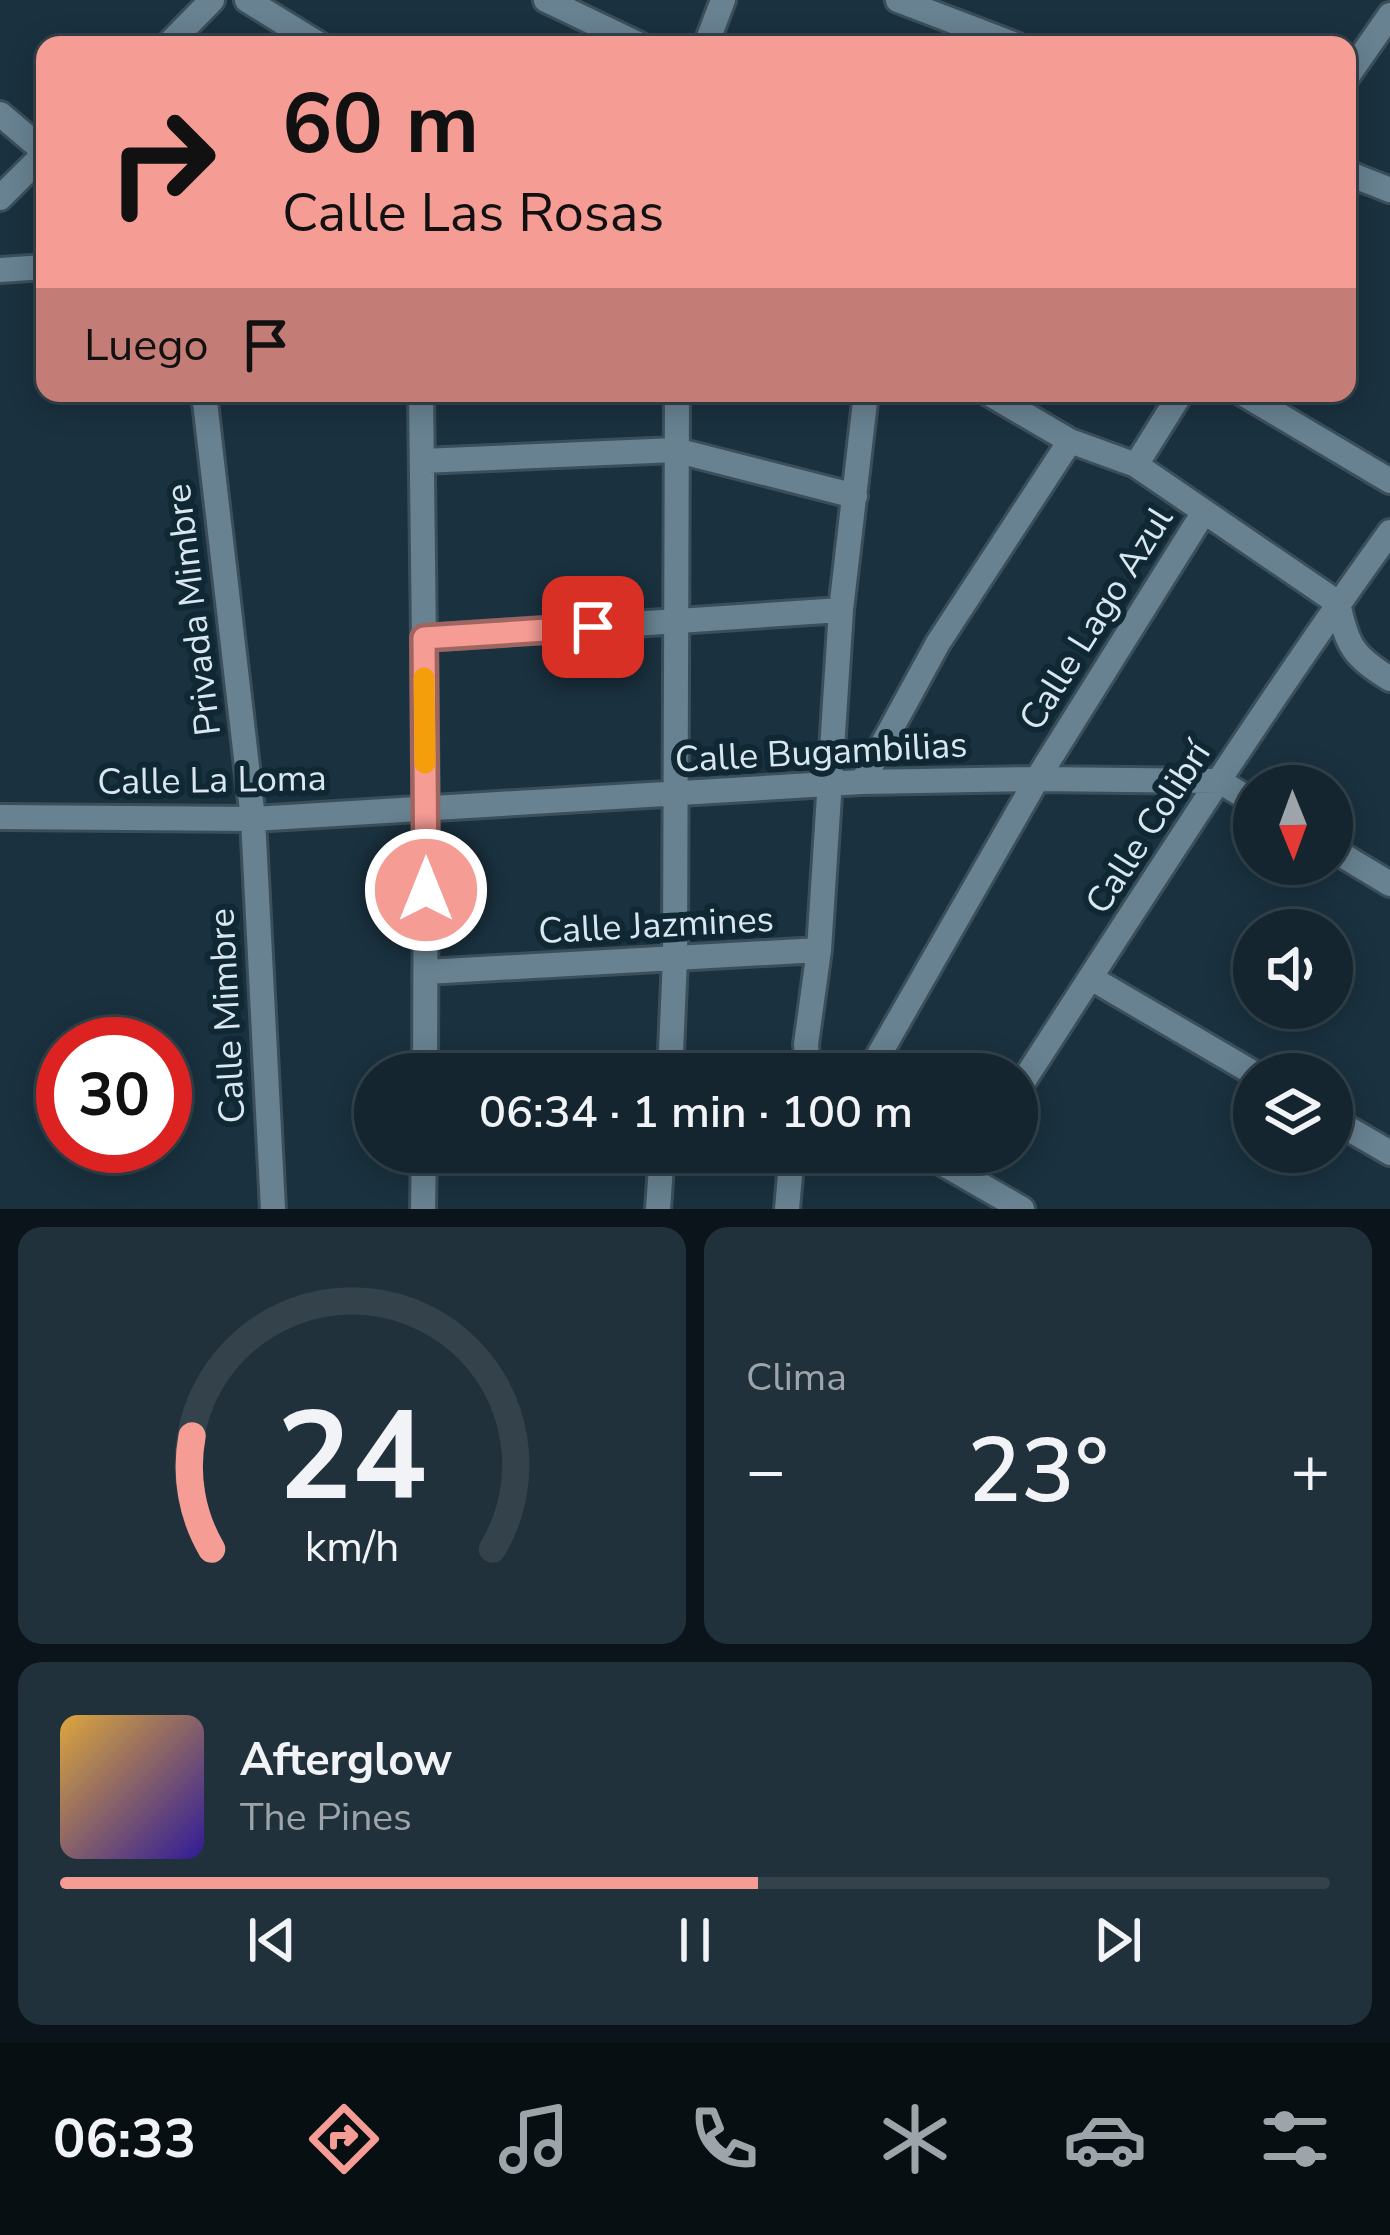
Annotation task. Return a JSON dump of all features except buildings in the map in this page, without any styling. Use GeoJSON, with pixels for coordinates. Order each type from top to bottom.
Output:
{"type":"FeatureCollection","features":[{"type":"Feature","properties":{"kind":"street"},"geometry":{"type":"LineString","coordinates":[[177,36],[212,0]]}},
{"type":"Feature","properties":{"kind":"street"},"geometry":{"type":"LineString","coordinates":[[247,0],[305,36]]}},
{"type":"Feature","properties":{"kind":"street"},"geometry":{"type":"LineString","coordinates":[[546,0],[621,36]]}},
{"type":"Feature","properties":{"kind":"street"},"geometry":{"type":"LineString","coordinates":[[709,36],[723,0]]}},
{"type":"Feature","properties":{"kind":"street"},"geometry":{"type":"LineString","coordinates":[[898,0],[992,36]]}},
{"type":"Feature","properties":{"kind":"street"},"geometry":{"type":"LineString","coordinates":[[1356,64],[1390,14]]}},
{"type":"Feature","properties":{"kind":"street"},"geometry":{"type":"LineString","coordinates":[[0,113],[36,145]]}},
{"type":"Feature","properties":{"kind":"street"},"geometry":{"type":"LineString","coordinates":[[0,198],[36,162]]}},
{"type":"Feature","properties":{"kind":"street"},"geometry":{"type":"LineString","coordinates":[[1356,177],[1390,190]]}},
{"type":"Feature","properties":{"kind":"street"},"geometry":{"type":"LineString","coordinates":[[0,270],[36,268]]}},
{"type":"Feature","properties":{"kind":"street","name":"Privada Mimbre"},"geometry":{"type":"LineString","coordinates":[[205,402],[253,819]]}},
{"type":"Feature","properties":{"kind":"street"},"geometry":{"type":"LineString","coordinates":[[421,402],[425,1053]]}},
{"type":"Feature","properties":{"kind":"street"},"geometry":{"type":"LineString","coordinates":[[671,1053],[676,959],[677,402]]}},
{"type":"Feature","properties":{"kind":"street"},"geometry":{"type":"LineString","coordinates":[[807,1053],[819,950],[841,610],[865,402]]}},
{"type":"Feature","properties":{"kind":"street"},"geometry":{"type":"LineString","coordinates":[[1003,402],[1070,441],[1136,465],[1338,603],[1345,636],[1364,663],[1390,679]]}},
{"type":"Feature","properties":{"kind":"street"},"geometry":{"type":"LineString","coordinates":[[1136,465],[1175,402]]}},
{"type":"Feature","properties":{"kind":"street"},"geometry":{"type":"LineString","coordinates":[[1257,402],[1390,481]]}},
{"type":"Feature","properties":{"kind":"street"},"geometry":{"type":"LineString","coordinates":[[862,782],[938,643],[1070,441]]}},
{"type":"Feature","properties":{"kind":"street"},"geometry":{"type":"LineString","coordinates":[[422,461],[675,450],[855,496]]}},
{"type":"Feature","properties":{"kind":"street","name":"Calle Lago Azul"},"geometry":{"type":"LineString","coordinates":[[880,1053],[1037,779],[1204,512]]}},
{"type":"Feature","properties":{"kind":"street","name":"Calle Colibrí"},"geometry":{"type":"LineString","coordinates":[[1038,1059],[1338,603],[1390,532]]}},
{"type":"Feature","properties":{"kind":"street"},"geometry":{"type":"LineString","coordinates":[[424,638],[841,610]]}},
{"type":"Feature","properties":{"kind":"street","name":"Calle Bugambilias"},"geometry":{"type":"LineString","coordinates":[[426,808],[862,782],[1220,782]]}},
{"type":"Feature","properties":{"kind":"street"},"geometry":{"type":"LineString","coordinates":[[1220,782],[1233,790]]}},
{"type":"Feature","properties":{"kind":"street","name":"Calle La Loma"},"geometry":{"type":"LineString","coordinates":[[0,817],[253,819],[426,808]]}},
{"type":"Feature","properties":{"kind":"street","name":"Calle Mimbre"},"geometry":{"type":"LineString","coordinates":[[253,819],[273,1209]]}},
{"type":"Feature","properties":{"kind":"street"},"geometry":{"type":"LineString","coordinates":[[1353,862],[1390,884]]}},
{"type":"Feature","properties":{"kind":"street","name":"Calle Jazmines"},"geometry":{"type":"LineString","coordinates":[[426,973],[819,950]]}},
{"type":"Feature","properties":{"kind":"street"},"geometry":{"type":"LineString","coordinates":[[1091,977],[1233,1061]]}},
{"type":"Feature","properties":{"kind":"street"},"geometry":{"type":"LineString","coordinates":[[1353,1131],[1390,1153]]}},
{"type":"Feature","properties":{"kind":"street"},"geometry":{"type":"LineString","coordinates":[[423,1209],[424,1173]]}},
{"type":"Feature","properties":{"kind":"street"},"geometry":{"type":"LineString","coordinates":[[658,1209],[661,1173]]}},
{"type":"Feature","properties":{"kind":"street"},"geometry":{"type":"LineString","coordinates":[[787,1209],[790,1173]]}},
{"type":"Feature","properties":{"kind":"street"},"geometry":{"type":"LineString","coordinates":[[962,1174],[1022,1209]]}},
{"type":"Feature","properties":{"kind":"slow traffic"},"geometry":{"type":"LineString","coordinates":[[424,678],[425,763]]}},
{"type":"Feature","properties":{"kind":"route"},"geometry":{"type":"LineString","coordinates":[[426,890],[424,638],[593,627]]}}]}
